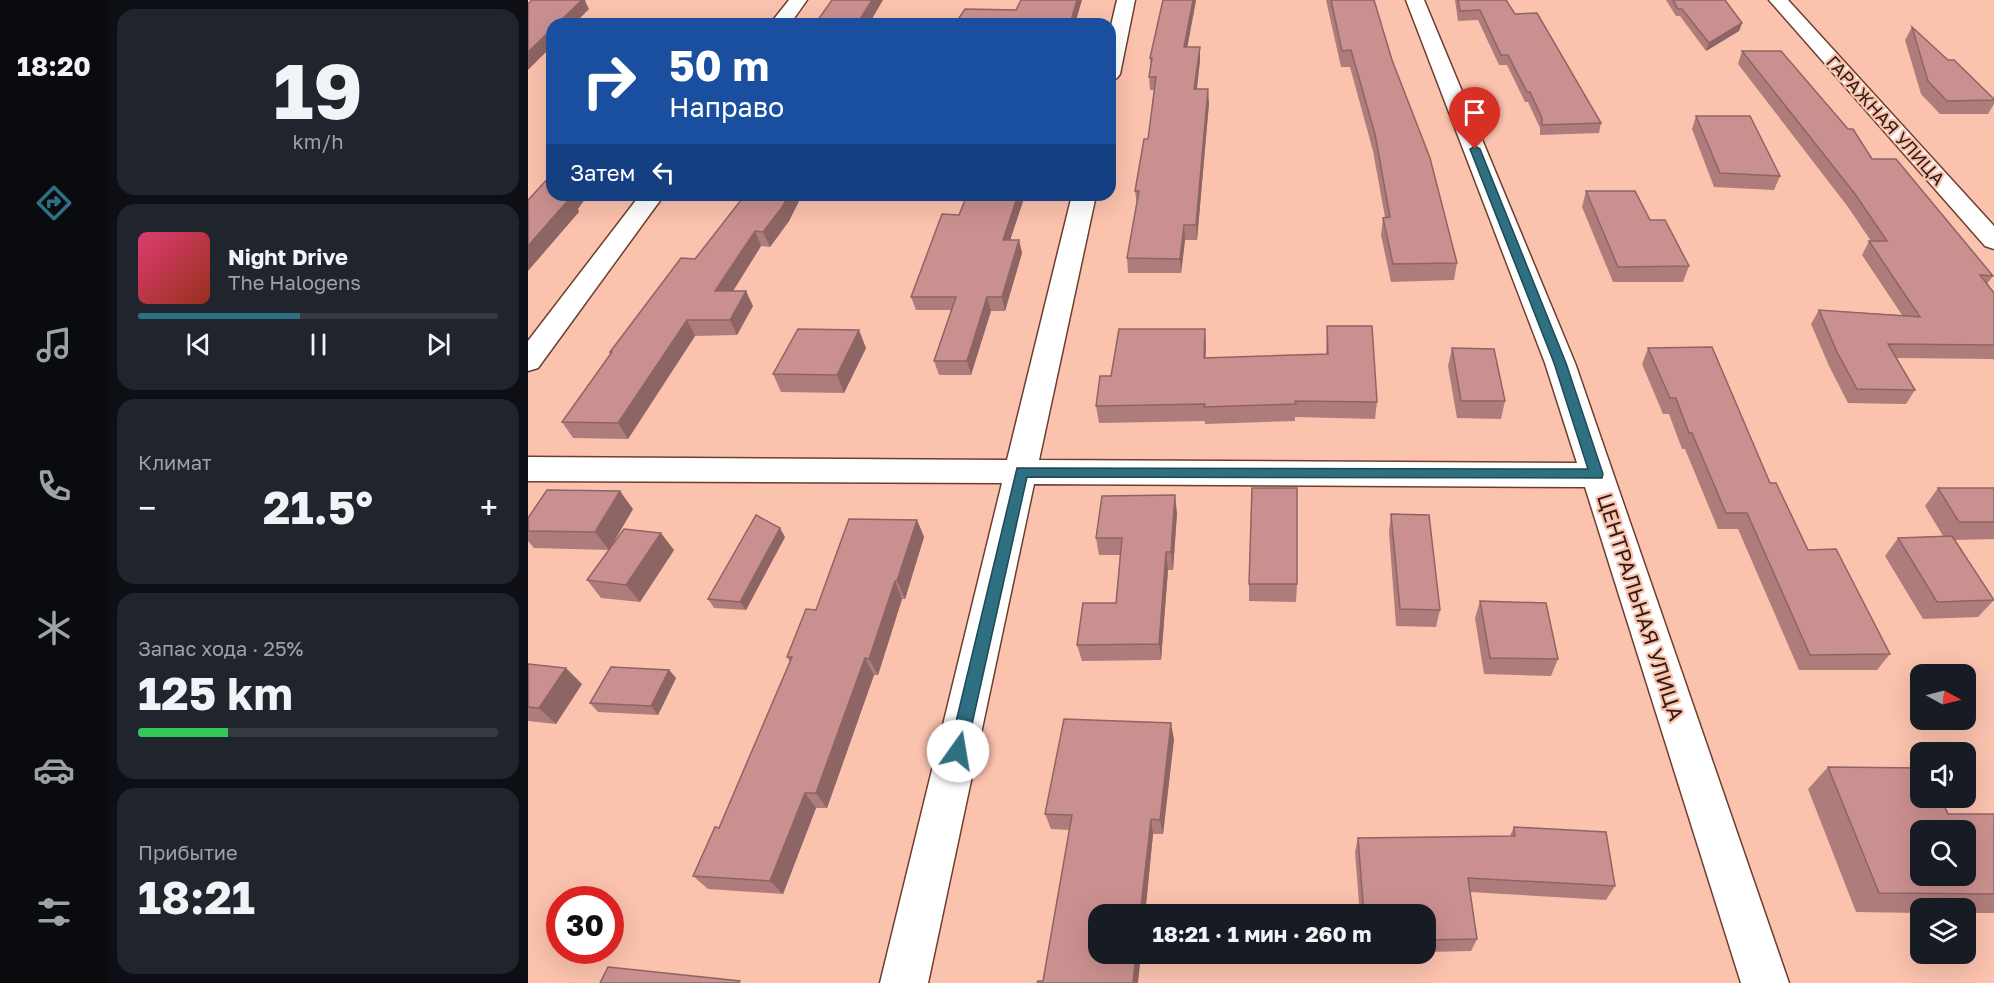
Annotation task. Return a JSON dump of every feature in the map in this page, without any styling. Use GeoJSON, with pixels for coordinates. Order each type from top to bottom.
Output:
{"type":"FeatureCollection","features":[{"type":"Feature","properties":{"kind":"street"},"geometry":{"type":"LineString","coordinates":[[784,18],[798,0]]}},
{"type":"Feature","properties":{"kind":"street"},"geometry":{"type":"LineString","coordinates":[[1116,46],[1126,0]]}},
{"type":"Feature","properties":{"kind":"street","name":"ЦЕНТРАЛЬНАЯ УЛИЦА"},"geometry":{"type":"LineString","coordinates":[[1415,0],[1560,363],[1765,983]]}},
{"type":"Feature","properties":{"kind":"street","name":"ГАРАЖНАЯ УЛИЦА"},"geometry":{"type":"LineString","coordinates":[[1778,0],[1994,241]]}},
{"type":"Feature","properties":{"kind":"street"},"geometry":{"type":"LineString","coordinates":[[528,361],[648,201]]}},
{"type":"Feature","properties":{"kind":"street"},"geometry":{"type":"LineString","coordinates":[[904,983],[1083,201]]}},
{"type":"Feature","properties":{"kind":"street"},"geometry":{"type":"LineString","coordinates":[[528,469],[1597,474]]}},
{"type":"Feature","properties":{"kind":"building"},"geometry":{"type":"Polygon","coordinates":[[[532,0],[582,0],[563,18],[546,18],[546,35],[528,52],[528,4],[532,0]]]}},
{"type":"Feature","properties":{"kind":"building"},"geometry":{"type":"Polygon","coordinates":[[[832,0],[872,0],[861,18],[819,18],[832,0]]]}},
{"type":"Feature","properties":{"kind":"building"},"geometry":{"type":"Polygon","coordinates":[[[1021,0],[1077,0],[1072,18],[959,18],[965,9],[1016,10],[1021,0]]]}},
{"type":"Feature","properties":{"kind":"building"},"geometry":{"type":"Polygon","coordinates":[[[1163,0],[1193,0],[1184,47],[1200,47],[1194,89],[1208,89],[1196,225],[1184,225],[1180,259],[1127,258],[1139,191],[1135,191],[1144,139],[1148,139],[1156,77],[1149,77],[1152,58],[1150,58],[1163,0]]]}},
{"type":"Feature","properties":{"kind":"building"},"geometry":{"type":"Polygon","coordinates":[[[1331,0],[1374,0],[1392,60],[1430,158],[1457,263],[1393,264],[1383,218],[1390,217],[1375,134],[1351,50],[1342,51],[1331,0]]]}},
{"type":"Feature","properties":{"kind":"building"},"geometry":{"type":"Polygon","coordinates":[[[1458,0],[1506,0],[1515,14],[1537,13],[1601,123],[1542,125],[1542,118],[1530,92],[1527,92],[1508,55],[1501,55],[1480,10],[1460,11],[1458,0]]]}},
{"type":"Feature","properties":{"kind":"building"},"geometry":{"type":"Polygon","coordinates":[[[1673,0],[1725,0],[1742,23],[1709,43],[1682,9],[1678,9],[1673,0]]]}},
{"type":"Feature","properties":{"kind":"building"},"geometry":{"type":"Polygon","coordinates":[[[1912,27],[1948,60],[1954,60],[1994,100],[1947,101],[1928,81],[1912,27]]]}},
{"type":"Feature","properties":{"kind":"building"},"geometry":{"type":"Polygon","coordinates":[[[1742,51],[1781,51],[1848,129],[1853,129],[1872,159],[1896,159],[1993,276],[1980,275],[1994,293],[1994,345],[1888,344],[1915,390],[1857,389],[1837,352],[1819,310],[1920,317],[1869,241],[1887,241],[1855,194],[1742,51]]]}},
{"type":"Feature","properties":{"kind":"building"},"geometry":{"type":"Polygon","coordinates":[[[1696,116],[1750,116],[1780,176],[1720,173],[1696,116]]]}},
{"type":"Feature","properties":{"kind":"building"},"geometry":{"type":"Polygon","coordinates":[[[546,180],[546,201],[567,201],[528,246],[528,200],[546,180]]]}},
{"type":"Feature","properties":{"kind":"building"},"geometry":{"type":"Polygon","coordinates":[[[1586,191],[1635,191],[1650,220],[1665,220],[1689,266],[1618,267],[1586,191]]]}},
{"type":"Feature","properties":{"kind":"building"},"geometry":{"type":"Polygon","coordinates":[[[740,201],[785,201],[763,232],[755,231],[715,291],[746,291],[730,320],[687,320],[618,423],[562,422],[612,352],[610,352],[681,258],[695,259],[740,201]]]}},
{"type":"Feature","properties":{"kind":"building"},"geometry":{"type":"Polygon","coordinates":[[[965,201],[1016,201],[1003,240],[1019,240],[1002,297],[987,297],[967,361],[934,361],[956,297],[911,297],[942,214],[959,215],[965,201]]]}},
{"type":"Feature","properties":{"kind":"building"},"geometry":{"type":"Polygon","coordinates":[[[1327,326],[1372,326],[1377,402],[1295,401],[1296,404],[1204,407],[1205,404],[1096,406],[1100,376],[1111,376],[1119,329],[1205,329],[1204,358],[1328,354],[1327,326]]]}},
{"type":"Feature","properties":{"kind":"building"},"geometry":{"type":"Polygon","coordinates":[[[798,329],[859,330],[837,375],[773,374],[798,329]]]}},
{"type":"Feature","properties":{"kind":"building"},"geometry":{"type":"Polygon","coordinates":[[[1712,347],[1770,483],[1776,483],[1808,550],[1836,549],[1890,654],[1810,655],[1747,513],[1726,513],[1692,433],[1689,433],[1676,398],[1670,398],[1648,348],[1712,347]]]}},
{"type":"Feature","properties":{"kind":"building"},"geometry":{"type":"Polygon","coordinates":[[[1452,348],[1494,349],[1505,401],[1461,401],[1452,348]]]}},
{"type":"Feature","properties":{"kind":"building"},"geometry":{"type":"Polygon","coordinates":[[[1252,488],[1297,488],[1297,584],[1249,584],[1252,488]]]}},
{"type":"Feature","properties":{"kind":"building"},"geometry":{"type":"Polygon","coordinates":[[[1938,488],[1994,488],[1994,522],[1959,522],[1938,488]]]}},
{"type":"Feature","properties":{"kind":"building"},"geometry":{"type":"Polygon","coordinates":[[[547,490],[620,491],[595,532],[528,531],[528,518],[547,490]]]}},
{"type":"Feature","properties":{"kind":"building"},"geometry":{"type":"Polygon","coordinates":[[[1175,495],[1171,552],[1166,552],[1159,644],[1077,645],[1083,603],[1116,603],[1122,538],[1096,538],[1102,496],[1175,495]]]}},
{"type":"Feature","properties":{"kind":"building"},"geometry":{"type":"Polygon","coordinates":[[[1391,514],[1429,515],[1440,610],[1400,609],[1391,514]]]}},
{"type":"Feature","properties":{"kind":"building"},"geometry":{"type":"Polygon","coordinates":[[[756,515],[780,528],[740,602],[708,599],[756,515]]]}},
{"type":"Feature","properties":{"kind":"building"},"geometry":{"type":"Polygon","coordinates":[[[849,519],[917,520],[869,659],[865,658],[816,793],[805,793],[770,881],[693,876],[715,827],[719,828],[792,657],[787,657],[806,609],[816,610],[849,519]]]}},
{"type":"Feature","properties":{"kind":"building"},"geometry":{"type":"Polygon","coordinates":[[[624,529],[661,533],[626,585],[587,580],[624,529]]]}},
{"type":"Feature","properties":{"kind":"building"},"geometry":{"type":"Polygon","coordinates":[[[1952,536],[1994,600],[1937,602],[1898,538],[1952,536]]]}},
{"type":"Feature","properties":{"kind":"building"},"geometry":{"type":"Polygon","coordinates":[[[1480,601],[1546,603],[1558,659],[1490,658],[1480,601]]]}},
{"type":"Feature","properties":{"kind":"building"},"geometry":{"type":"Polygon","coordinates":[[[528,664],[566,668],[539,708],[528,707],[528,664]]]}},
{"type":"Feature","properties":{"kind":"building"},"geometry":{"type":"Polygon","coordinates":[[[611,667],[669,670],[651,706],[590,703],[611,667]]]}},
{"type":"Feature","properties":{"kind":"building"},"geometry":{"type":"Polygon","coordinates":[[[1064,719],[1171,723],[1160,820],[1151,819],[1141,904],[1088,904],[1088,964],[1135,964],[1133,983],[1037,983],[1043,981],[1072,815],[1045,814],[1064,719]]]}},
{"type":"Feature","properties":{"kind":"building"},"geometry":{"type":"Polygon","coordinates":[[[1828,767],[1910,768],[1910,808],[1945,808],[1948,814],[1994,814],[1994,894],[1879,893],[1828,767]]]}},
{"type":"Feature","properties":{"kind":"building"},"geometry":{"type":"Polygon","coordinates":[[[1514,827],[1606,832],[1615,886],[1468,878],[1477,939],[1436,940],[1436,904],[1363,904],[1358,838],[1515,836],[1514,827]]]}},
{"type":"Feature","properties":{"kind":"building"},"geometry":{"type":"Polygon","coordinates":[[[608,967],[740,981],[739,983],[600,983],[608,967]]]}},
{"type":"Feature","properties":{"kind":"route"},"geometry":{"type":"LineString","coordinates":[[958,751],[1022,472],[1597,474],[1560,363],[1475,149]]}}]}
